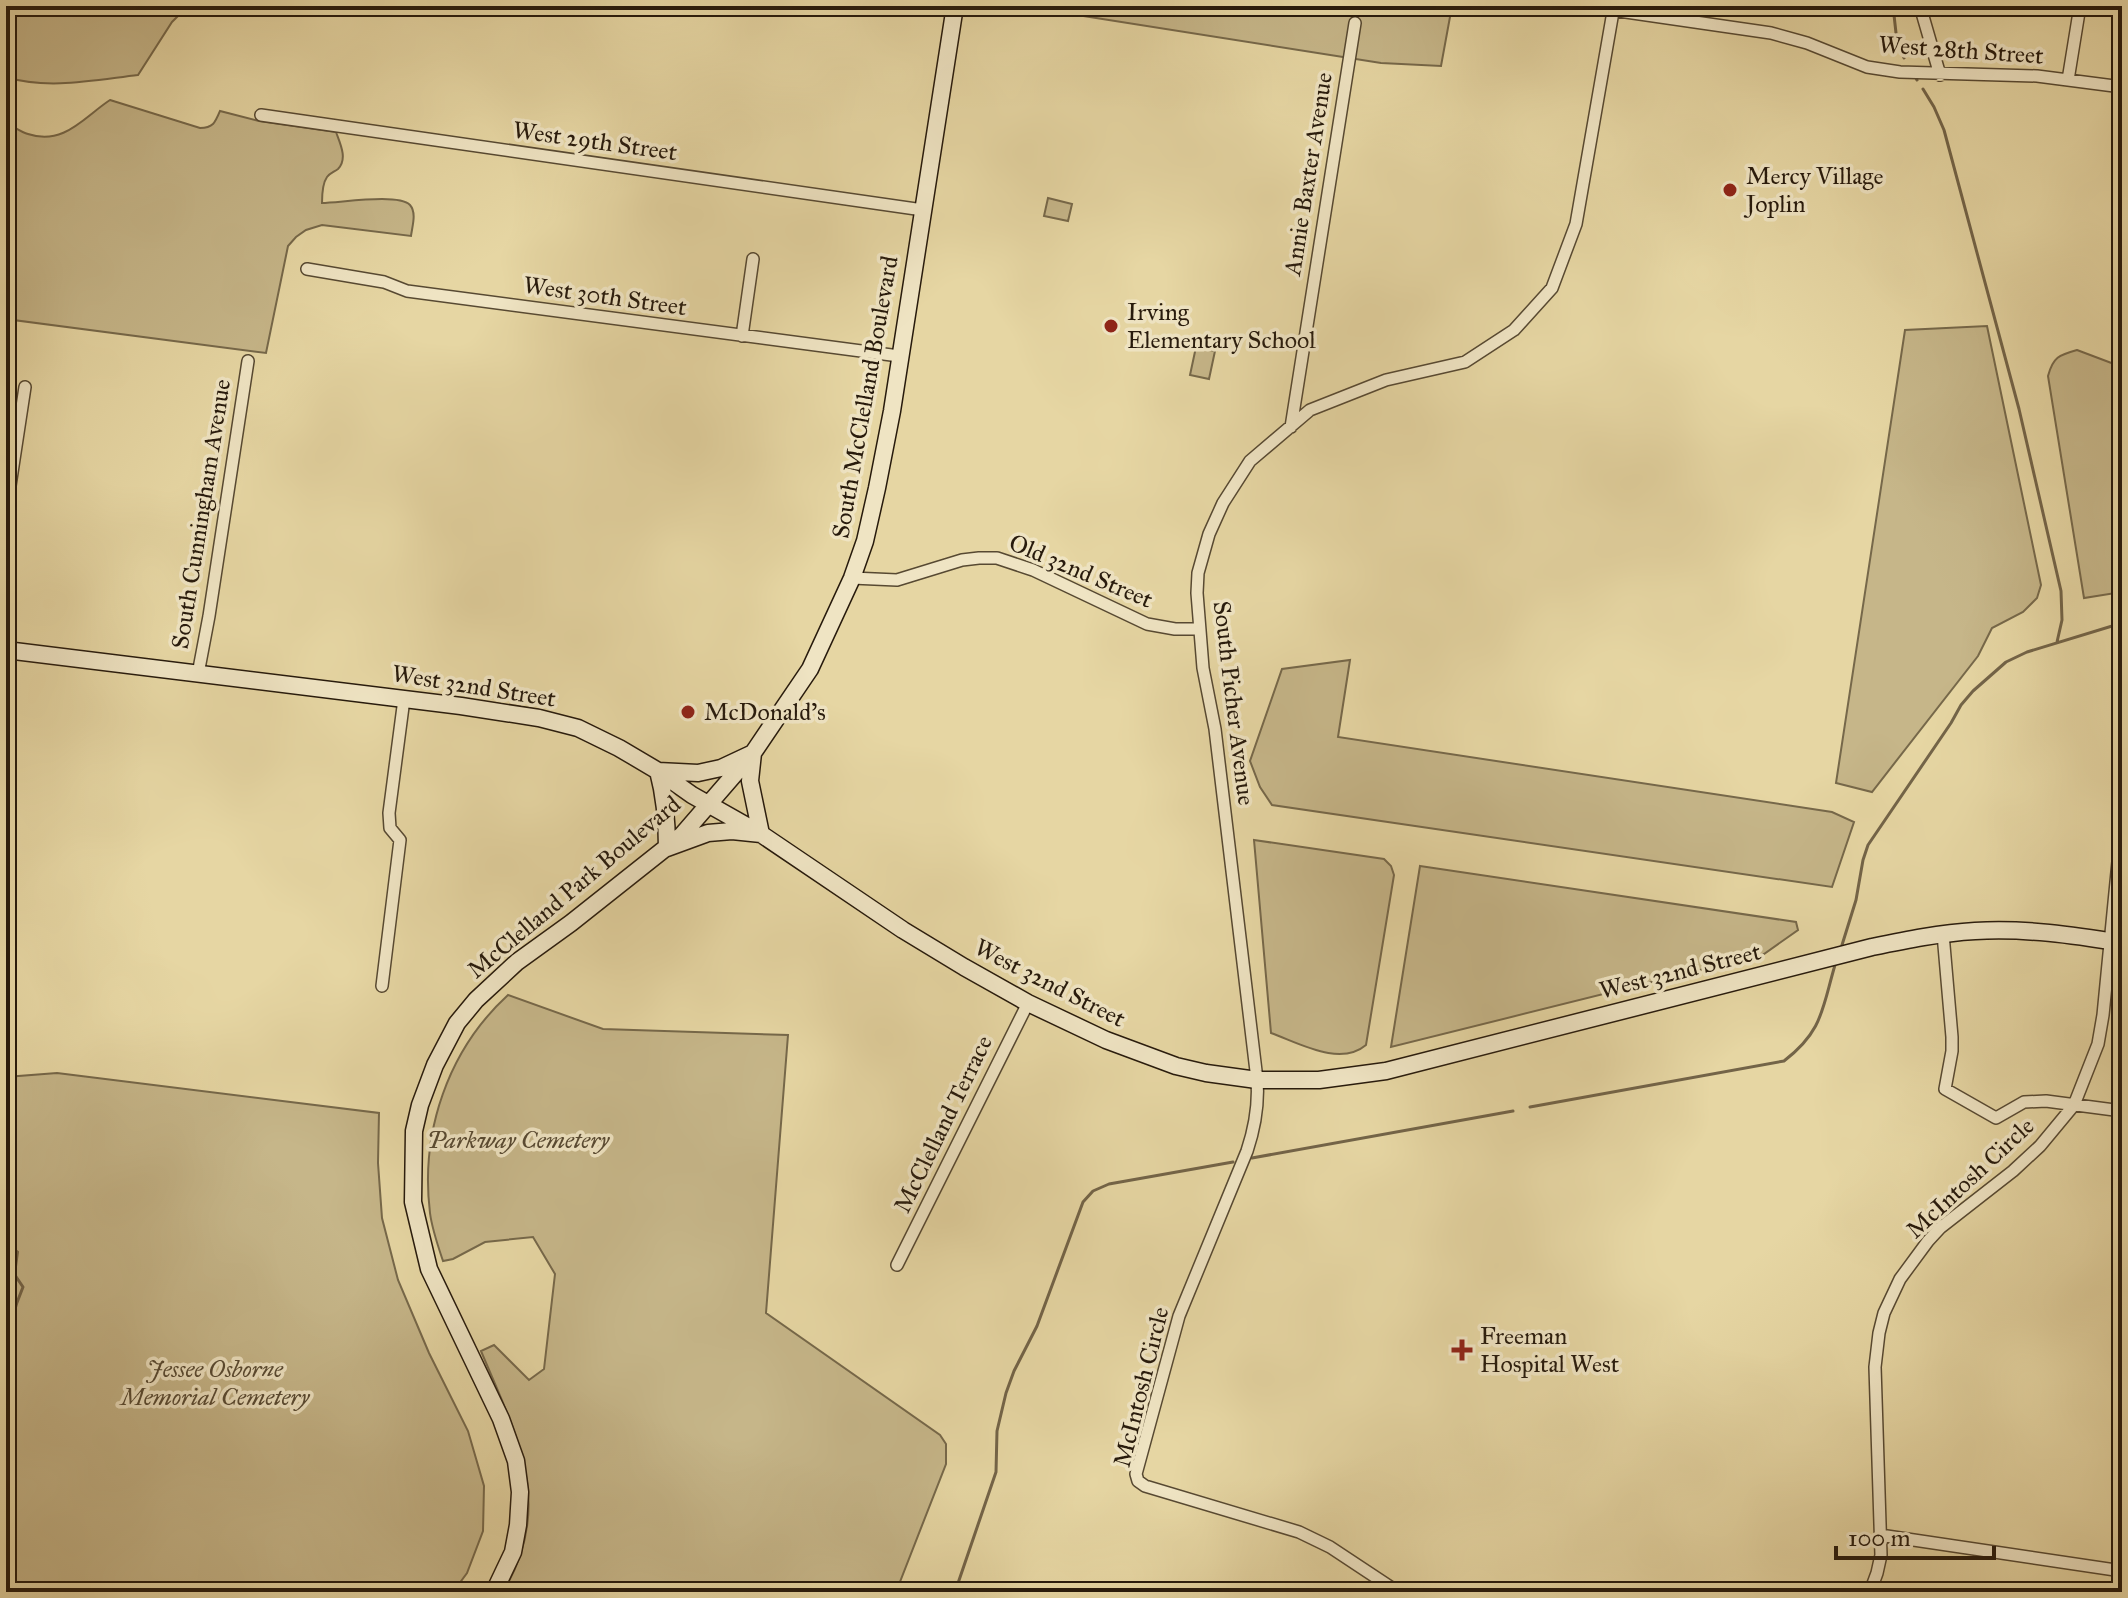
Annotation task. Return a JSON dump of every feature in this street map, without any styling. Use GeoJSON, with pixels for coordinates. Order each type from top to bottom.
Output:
{"type":"FeatureCollection","features":[{"type":"Feature","properties":{"kind":"main road","name":"South McClelland Boulevard"},"geometry":{"type":"LineString","coordinates":[[709,804],[753,753],[810,669],[852,578],[865,541],[892,411],[955,6]]}},
{"type":"Feature","properties":{"kind":"main road","name":"West 32nd Street"},"geometry":{"type":"LineString","coordinates":[[6,650],[404,699],[539,718],[578,728],[658,771],[692,795],[761,834],[903,930],[1028,1003],[1147,1056],[1206,1073],[1257,1080],[1319,1080],[1386,1071],[1872,947],[1943,934],[1982,930],[2033,931],[2116,942]]}},
{"type":"Feature","properties":{"kind":"main road"},"geometry":{"type":"LineString","coordinates":[[753,753],[750,781],[761,834],[732,831],[708,833],[667,848],[667,814],[658,771],[698,773],[721,768],[753,753]]}},
{"type":"Feature","properties":{"kind":"main road","name":"McClelland Park Boulevard"},"geometry":{"type":"LineString","coordinates":[[494,1592],[513,1552],[518,1525],[520,1492],[516,1461],[501,1419],[429,1269],[413,1202],[417,1118],[435,1065],[457,1023],[476,1000],[517,962],[667,848],[709,804]]}},
{"type":"Feature","properties":{"kind":"street"},"geometry":{"type":"LineString","coordinates":[[1920,6],[1940,75]]}},
{"type":"Feature","properties":{"kind":"street"},"geometry":{"type":"LineString","coordinates":[[2068,80],[2080,6]]}},
{"type":"Feature","properties":{"kind":"street","name":"West 28th Street"},"geometry":{"type":"LineString","coordinates":[[1613,8],[1771,33],[1807,43],[1867,67],[1940,75],[2037,76],[2122,87]]}},
{"type":"Feature","properties":{"kind":"street","name":"South Picher Avenue"},"geometry":{"type":"LineString","coordinates":[[1257,1080],[1215,729],[1203,668],[1197,593],[1198,573],[1209,534],[1250,461],[1310,410],[1386,380],[1465,362],[1514,330],[1552,288],[1576,224],[1613,8]]}},
{"type":"Feature","properties":{"kind":"street","name":"Annie Baxter Avenue"},"geometry":{"type":"LineString","coordinates":[[1291,427],[1355,23]]}},
{"type":"Feature","properties":{"kind":"street","name":"West 29th Street"},"geometry":{"type":"LineString","coordinates":[[261,115],[923,210]]}},
{"type":"Feature","properties":{"kind":"street"},"geometry":{"type":"LineString","coordinates":[[742,336],[753,259]]}},
{"type":"Feature","properties":{"kind":"street","name":"West 30th Street"},"geometry":{"type":"LineString","coordinates":[[307,269],[384,282],[407,291],[899,356]]}},
{"type":"Feature","properties":{"kind":"street","name":"South Cunningham Avenue"},"geometry":{"type":"LineString","coordinates":[[198,674],[248,361]]}},
{"type":"Feature","properties":{"kind":"street"},"geometry":{"type":"LineString","coordinates":[[6,512],[25,387]]}},
{"type":"Feature","properties":{"kind":"street","name":"Old 32nd Street"},"geometry":{"type":"LineString","coordinates":[[852,578],[897,580],[962,560],[997,558],[1033,570],[1147,624],[1200,629]]}},
{"type":"Feature","properties":{"kind":"street"},"geometry":{"type":"LineString","coordinates":[[382,986],[400,840],[390,828],[389,813],[404,699]]}},
{"type":"Feature","properties":{"kind":"street","name":"McIntosh Circle"},"geometry":{"type":"LineString","coordinates":[[1870,1592],[1881,1555],[1875,1367],[1884,1313],[1900,1279],[1928,1241],[2040,1146],[2074,1105],[2098,1044],[2116,942],[2122,821]]}},
{"type":"Feature","properties":{"kind":"street"},"geometry":{"type":"LineString","coordinates":[[1943,934],[1952,1037],[1945,1089],[1996,1118],[2024,1102],[2046,1101],[2122,1111]]}},
{"type":"Feature","properties":{"kind":"street","name":"McClelland Terrace"},"geometry":{"type":"LineString","coordinates":[[897,1265],[1028,1003]]}},
{"type":"Feature","properties":{"kind":"street","name":"McIntosh Circle"},"geometry":{"type":"LineString","coordinates":[[1257,1080],[1253,1132],[1179,1316],[1136,1474],[1138,1481],[1145,1486],[1299,1532],[1330,1547],[1398,1592]]}},
{"type":"Feature","properties":{"kind":"street"},"geometry":{"type":"LineString","coordinates":[[1880,1535],[2122,1571]]}},
{"type":"Feature","properties":{"kind":"green space"},"geometry":{"type":"Polygon","coordinates":[[[6,6],[188,6],[172,22],[138,75],[38,83],[6,77],[6,6]]]}},
{"type":"Feature","properties":{"kind":"green space"},"geometry":{"type":"Polygon","coordinates":[[[1020,6],[1452,6],[1441,66],[1381,63],[1020,6]]]}},
{"type":"Feature","properties":{"kind":"green space"},"geometry":{"type":"Polygon","coordinates":[[[110,100],[200,128],[213,124],[220,111],[259,121],[336,132],[342,161],[325,180],[322,203],[382,199],[404,201],[413,212],[411,236],[322,225],[296,237],[288,246],[266,353],[6,319],[6,123],[28,134],[52,136],[73,128],[110,100]]]}},
{"type":"Feature","properties":{"kind":"green space"},"geometry":{"type":"Polygon","coordinates":[[[1048,198],[1072,204],[1068,221],[1044,216],[1048,198]]]}},
{"type":"Feature","properties":{"kind":"green space"},"geometry":{"type":"Polygon","coordinates":[[[1987,326],[2041,585],[2037,598],[2023,612],[1992,628],[1978,656],[1872,792],[1836,783],[1905,330],[1987,326]]]}},
{"type":"Feature","properties":{"kind":"green space"},"geometry":{"type":"Polygon","coordinates":[[[1196,347],[1215,351],[1209,379],[1190,375],[1196,347]]]}},
{"type":"Feature","properties":{"kind":"green space"},"geometry":{"type":"Polygon","coordinates":[[[2077,350],[2122,367],[2122,592],[2084,598],[2048,376],[2058,358],[2077,350]]]}},
{"type":"Feature","properties":{"kind":"green space"},"geometry":{"type":"Polygon","coordinates":[[[1350,660],[1338,737],[1832,812],[1854,822],[1832,887],[1272,805],[1260,787],[1250,761],[1282,669],[1350,660]]]}},
{"type":"Feature","properties":{"kind":"green space"},"geometry":{"type":"Polygon","coordinates":[[[1254,840],[1384,859],[1391,866],[1394,875],[1366,1045],[1356,1051],[1332,1054],[1271,1033],[1254,840]]]}},
{"type":"Feature","properties":{"kind":"green space"},"geometry":{"type":"Polygon","coordinates":[[[1420,866],[1796,922],[1798,930],[1764,954],[1391,1047],[1420,866]]]}},
{"type":"Feature","properties":{"kind":"green space","name":"Parkway Cemetery"},"geometry":{"type":"Polygon","coordinates":[[[508,995],[603,1029],[788,1035],[766,1313],[940,1435],[946,1444],[946,1464],[896,1592],[503,1592],[519,1560],[527,1529],[529,1499],[517,1441],[481,1351],[494,1345],[529,1380],[544,1369],[555,1274],[533,1237],[485,1242],[443,1261],[431,1219],[428,1183],[434,1123],[454,1067],[487,1017],[508,995]]]}},
{"type":"Feature","properties":{"kind":"green space","name":"Jessee Osborne Memorial Cemetery"},"geometry":{"type":"Polygon","coordinates":[[[57,1073],[379,1113],[378,1163],[382,1218],[398,1280],[429,1353],[468,1431],[484,1486],[483,1531],[467,1573],[453,1592],[20,1592],[6,1586],[6,1340],[18,1252],[6,1242],[6,1077],[57,1073]]]}},
{"type":"Feature","properties":{"kind":"waterway"},"geometry":{"type":"LineString","coordinates":[[1893,6],[1897,42],[1904,58]]}},
{"type":"Feature","properties":{"kind":"waterway"},"geometry":{"type":"LineString","coordinates":[[1923,89],[1944,130],[2019,409],[2061,591],[2062,620],[2057,642]]}},
{"type":"Feature","properties":{"kind":"waterway"},"geometry":{"type":"LineString","coordinates":[[1842,945],[1868,845],[1973,691],[2006,662],[2027,652],[2122,623]]}},
{"type":"Feature","properties":{"kind":"waterway"},"geometry":{"type":"LineString","coordinates":[[1530,1107],[1784,1061],[1807,1040],[1814,1029],[1835,965]]}},
{"type":"Feature","properties":{"kind":"waterway"},"geometry":{"type":"LineString","coordinates":[[1252,1158],[1513,1111]]}},
{"type":"Feature","properties":{"kind":"waterway"},"geometry":{"type":"LineString","coordinates":[[955,1592],[996,1472],[997,1431],[1006,1393],[1037,1326],[1083,1202],[1093,1191],[1109,1184],[1233,1162]]}},
{"type":"Feature","properties":{"kind":"waterway"},"geometry":{"type":"LineString","coordinates":[[6,1262],[23,1287],[16,1304],[6,1356]]}},
{"type":"Feature","properties":{"kind":"place","name":"Mercy Village Joplin"},"geometry":{"type":"Point","coordinates":[1730,190]}},
{"type":"Feature","properties":{"kind":"place","name":"Irving Elementary School"},"geometry":{"type":"Point","coordinates":[1111,326]}},
{"type":"Feature","properties":{"kind":"place","name":"McDonald's"},"geometry":{"type":"Point","coordinates":[688,712]}},
{"type":"Feature","properties":{"kind":"place","name":"Freeman Hospital West"},"geometry":{"type":"Point","coordinates":[1462,1350]}}]}
